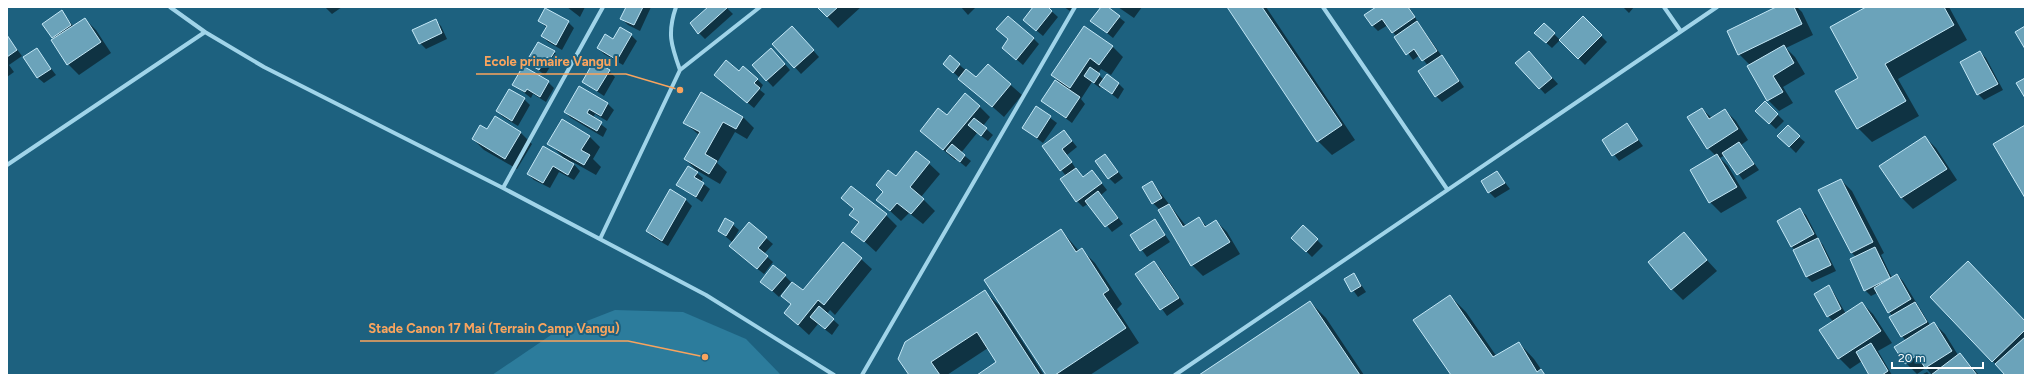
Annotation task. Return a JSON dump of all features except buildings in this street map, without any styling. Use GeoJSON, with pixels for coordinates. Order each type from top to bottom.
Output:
{"type":"FeatureCollection","features":[{"type":"Feature","properties":{"kind":"street"},"geometry":{"type":"LineString","coordinates":[[170,7],[204,32],[264,67],[503,188],[706,295],[834,375]]}},
{"type":"Feature","properties":{"kind":"street"},"geometry":{"type":"LineString","coordinates":[[503,188],[603,7]]}},
{"type":"Feature","properties":{"kind":"street"},"geometry":{"type":"LineString","coordinates":[[676,7],[669,31],[672,49],[680,70]]}},
{"type":"Feature","properties":{"kind":"street"},"geometry":{"type":"LineString","coordinates":[[600,239],[680,70],[760,7]]}},
{"type":"Feature","properties":{"kind":"street"},"geometry":{"type":"LineString","coordinates":[[862,375],[1075,7]]}},
{"type":"Feature","properties":{"kind":"street"},"geometry":{"type":"LineString","coordinates":[[1323,7],[1447,189]]}},
{"type":"Feature","properties":{"kind":"street"},"geometry":{"type":"LineString","coordinates":[[1664,7],[1680,30]]}},
{"type":"Feature","properties":{"kind":"street"},"geometry":{"type":"LineString","coordinates":[[1175,375],[1680,30],[1717,7]]}},
{"type":"Feature","properties":{"kind":"street"},"geometry":{"type":"LineString","coordinates":[[7,165],[204,32]]}},
{"type":"Feature","properties":{"kind":"shaded area"},"geometry":{"type":"Polygon","coordinates":[[[615,310],[683,312],[746,339],[781,375],[492,375],[551,335],[615,310]]]}},
{"type":"Feature","properties":{"kind":"place","name":"Ecole primaire Vangu I"},"geometry":{"type":"Point","coordinates":[680,90]}},
{"type":"Feature","properties":{"kind":"place","name":"Stade Canon 17 Mai (Terrain Camp Vangu)"},"geometry":{"type":"Point","coordinates":[705,357]}}]}
